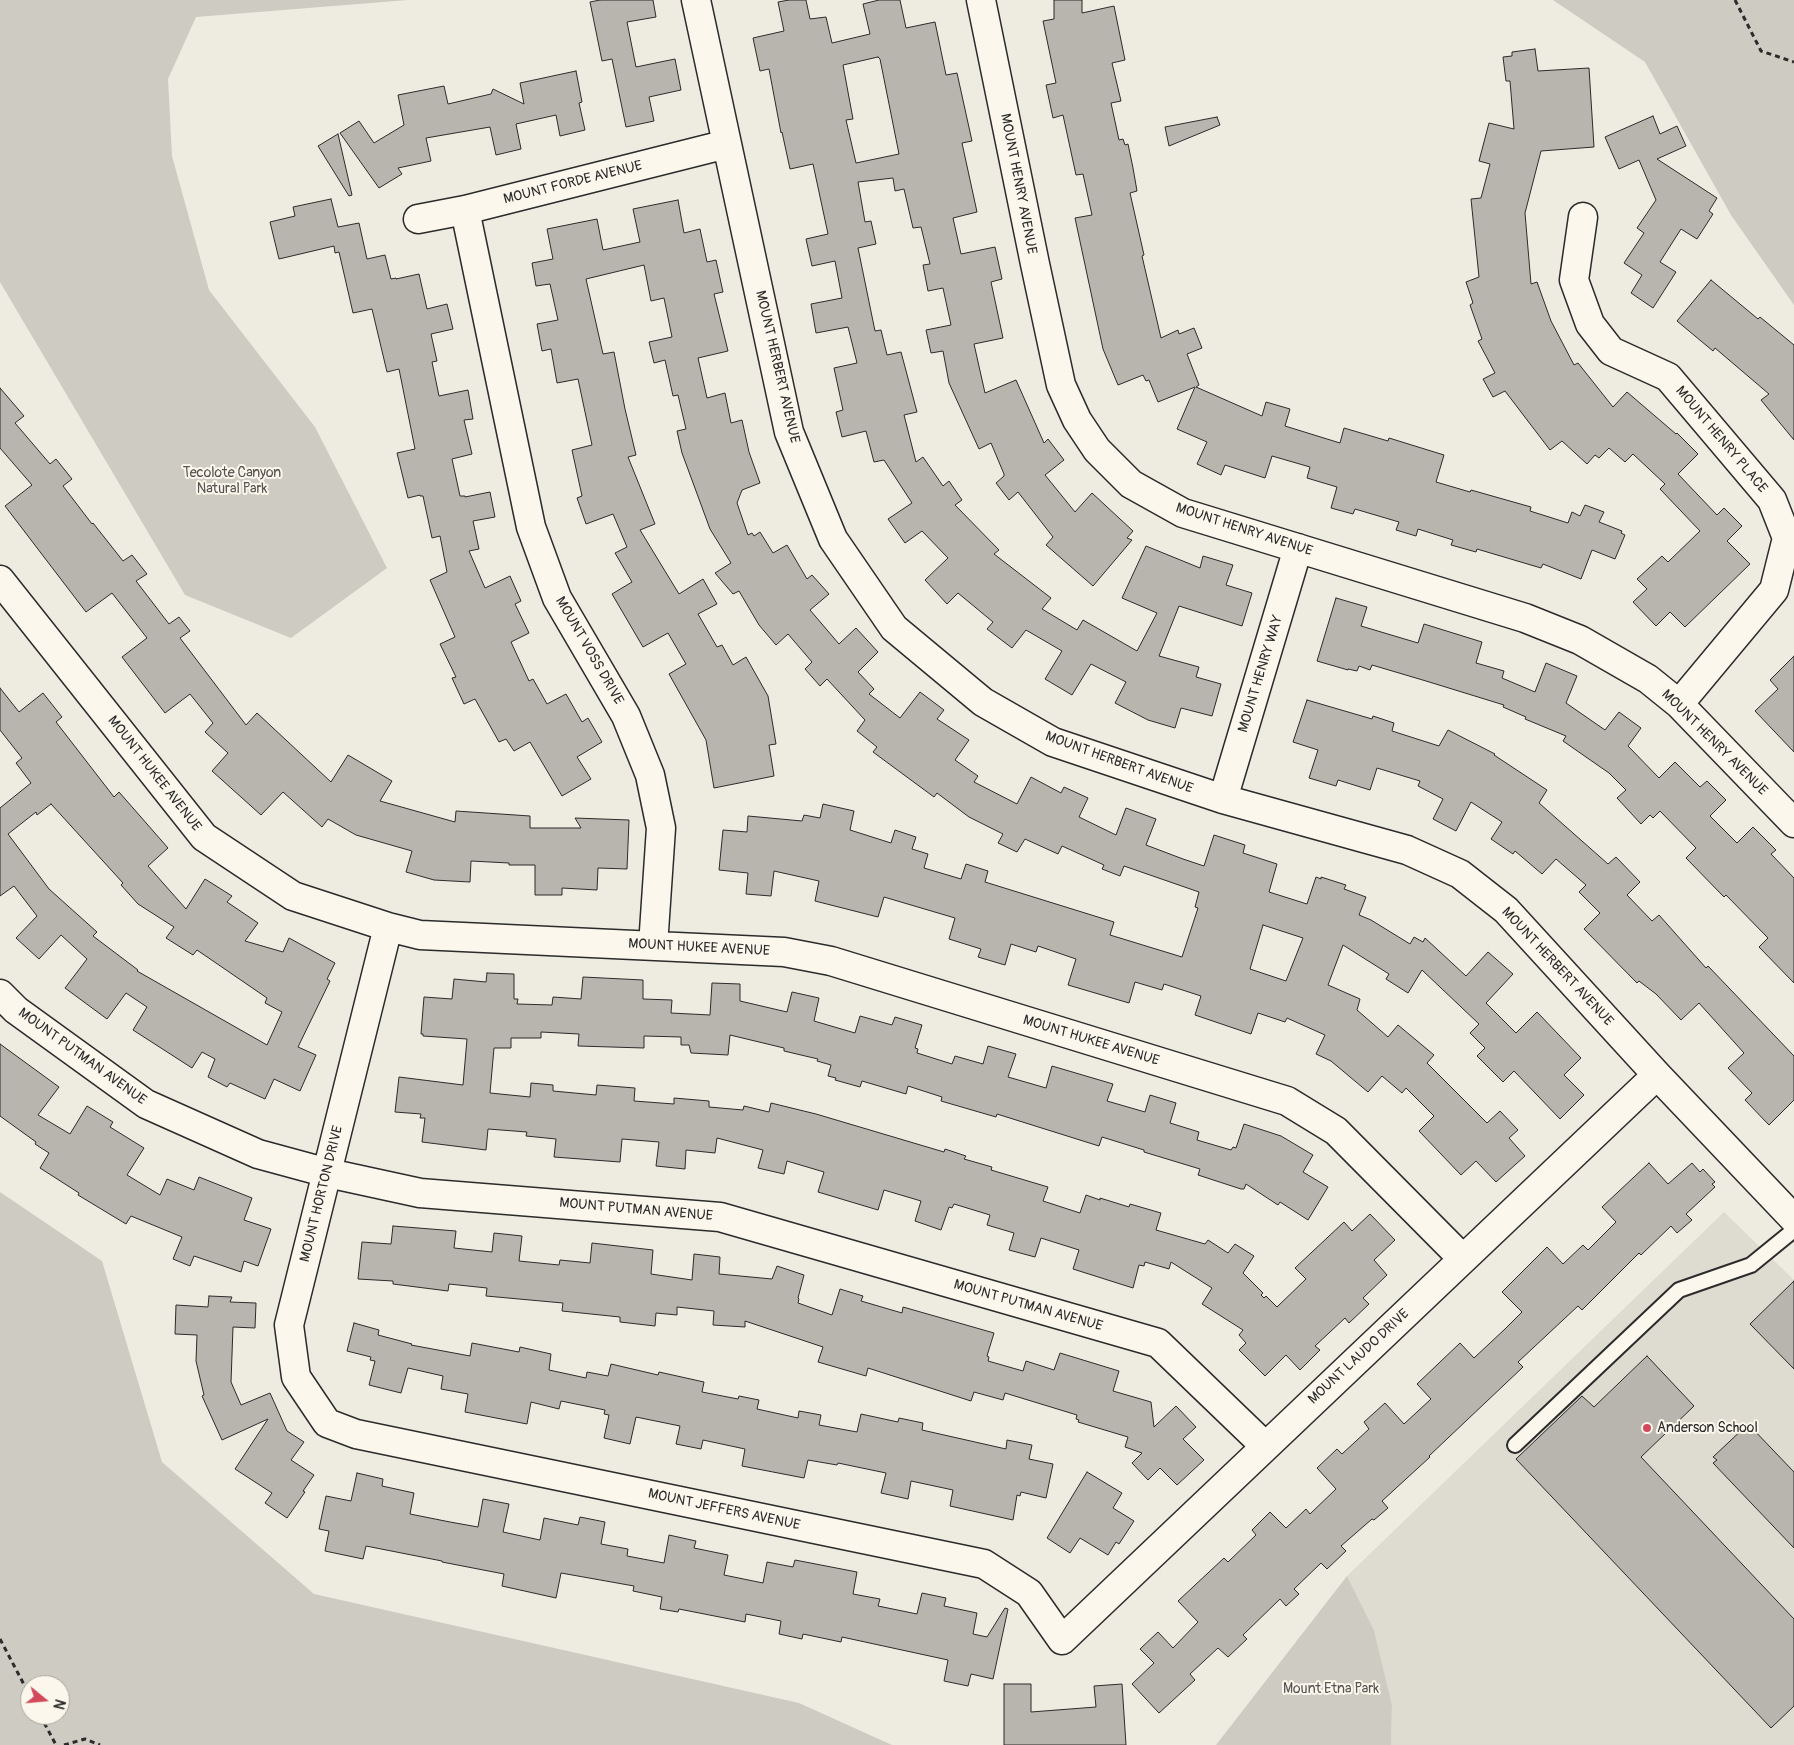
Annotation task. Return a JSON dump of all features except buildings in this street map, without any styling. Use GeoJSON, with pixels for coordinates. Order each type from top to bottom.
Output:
{"type":"FeatureCollection","features":[{"type":"Feature","properties":{"kind":"street","name":"MOUNT HERBERT AVENUE"},"geometry":{"type":"LineString","coordinates":[[696,0],[789,432],[833,539],[894,628],[982,702],[1052,742],[1223,799],[1407,850],[1460,874],[1506,910],[1656,1076],[1794,1219]]}},
{"type":"Feature","properties":{"kind":"street","name":"MOUNT HENRY AVENUE"},"geometry":{"type":"LineString","coordinates":[[981,0],[1061,385],[1077,420],[1097,450],[1131,484],[1182,513],[1525,618],[1580,640],[1648,679],[1679,704],[1794,823]]}},
{"type":"Feature","properties":{"kind":"street","name":"MOUNT FORDE AVENUE"},"geometry":{"type":"LineString","coordinates":[[418,219],[466,210],[727,144]]}},
{"type":"Feature","properties":{"kind":"street","name":"MOUNT VOSS DRIVE"},"geometry":{"type":"LineString","coordinates":[[466,210],[531,528],[557,598],[626,716],[650,775],[661,828],[653,946]]}},
{"type":"Feature","properties":{"kind":"street","name":"MOUNT HENRY PLACE"},"geometry":{"type":"LineString","coordinates":[[1583,217],[1574,280],[1590,324],[1611,352],[1668,377],[1772,500],[1787,538],[1774,590],[1679,704]]}},
{"type":"Feature","properties":{"kind":"street","name":"MOUNT HENRY WAY"},"geometry":{"type":"LineString","coordinates":[[1223,799],[1298,548]]}},
{"type":"Feature","properties":{"kind":"street","name":"MOUNT HUKEE AVENUE"},"geometry":{"type":"LineString","coordinates":[[0,580],[204,837],[293,896],[388,928],[420,935],[784,952],[831,961],[1287,1101],[1336,1132],[1463,1259]]}},
{"type":"Feature","properties":{"kind":"street","name":"MOUNT HORTON DRIVE"},"geometry":{"type":"LineString","coordinates":[[356,1434],[327,1423],[296,1377],[289,1325],[388,928]]}},
{"type":"Feature","properties":{"kind":"street","name":"MOUNT PUTMAN AVENUE"},"geometry":{"type":"LineString","coordinates":[[0,994],[16,1010],[146,1104],[258,1154],[420,1193],[720,1217],[1158,1343],[1265,1446]]}},
{"type":"Feature","properties":{"kind":"street","name":"MOUNT LAUDO DRIVE"},"geometry":{"type":"LineString","coordinates":[[1062,1640],[1656,1076]]}},
{"type":"Feature","properties":{"kind":"street","name":"MOUNT JEFFERS AVENUE"},"geometry":{"type":"LineString","coordinates":[[356,1434],[984,1564],[1028,1593],[1062,1640]]}},
{"type":"Feature","properties":{"kind":"lane"},"geometry":{"type":"LineString","coordinates":[[1515,1445],[1679,1290],[1751,1265],[1794,1230]]}},
{"type":"Feature","properties":{"kind":"path"},"geometry":{"type":"LineString","coordinates":[[1735,0],[1761,51],[1794,62]]}},
{"type":"Feature","properties":{"kind":"path"},"geometry":{"type":"LineString","coordinates":[[0,1639],[20,1677]]}},
{"type":"Feature","properties":{"kind":"path"},"geometry":{"type":"LineString","coordinates":[[45,1725],[56,1745]]}},
{"type":"Feature","properties":{"kind":"path"},"geometry":{"type":"LineString","coordinates":[[64,1745],[85,1739],[100,1745]]}},
{"type":"Feature","properties":{"kind":"shaded area","name":"Anderson School"},"geometry":{"type":"Polygon","coordinates":[[[1724,1212],[1794,1280],[1794,1745],[1391,1745],[1392,1705],[1374,1630],[1347,1576],[1724,1212]]]}},
{"type":"Feature","properties":{"kind":"green space","name":"Tecolote Canyon Natural Park"},"geometry":{"type":"Polygon","coordinates":[[[0,0],[408,0],[196,17],[168,79],[172,156],[209,290],[315,427],[387,568],[291,638],[185,595],[0,282],[0,0]]]}},
{"type":"Feature","properties":{"kind":"green space"},"geometry":{"type":"Polygon","coordinates":[[[1553,0],[1794,0],[1794,305],[1731,215],[1645,62],[1553,0]]]}},
{"type":"Feature","properties":{"kind":"green space"},"geometry":{"type":"Polygon","coordinates":[[[0,1192],[102,1261],[162,1462],[314,1594],[799,1703],[892,1745],[0,1745],[0,1192]]]}},
{"type":"Feature","properties":{"kind":"green space","name":"Mount Etna Park"},"geometry":{"type":"Polygon","coordinates":[[[1347,1576],[1374,1630],[1392,1705],[1391,1745],[1216,1745],[1347,1576]]]}},
{"type":"Feature","properties":{"kind":"place","name":"Anderson School"},"geometry":{"type":"Point","coordinates":[1647,1428]}}]}
